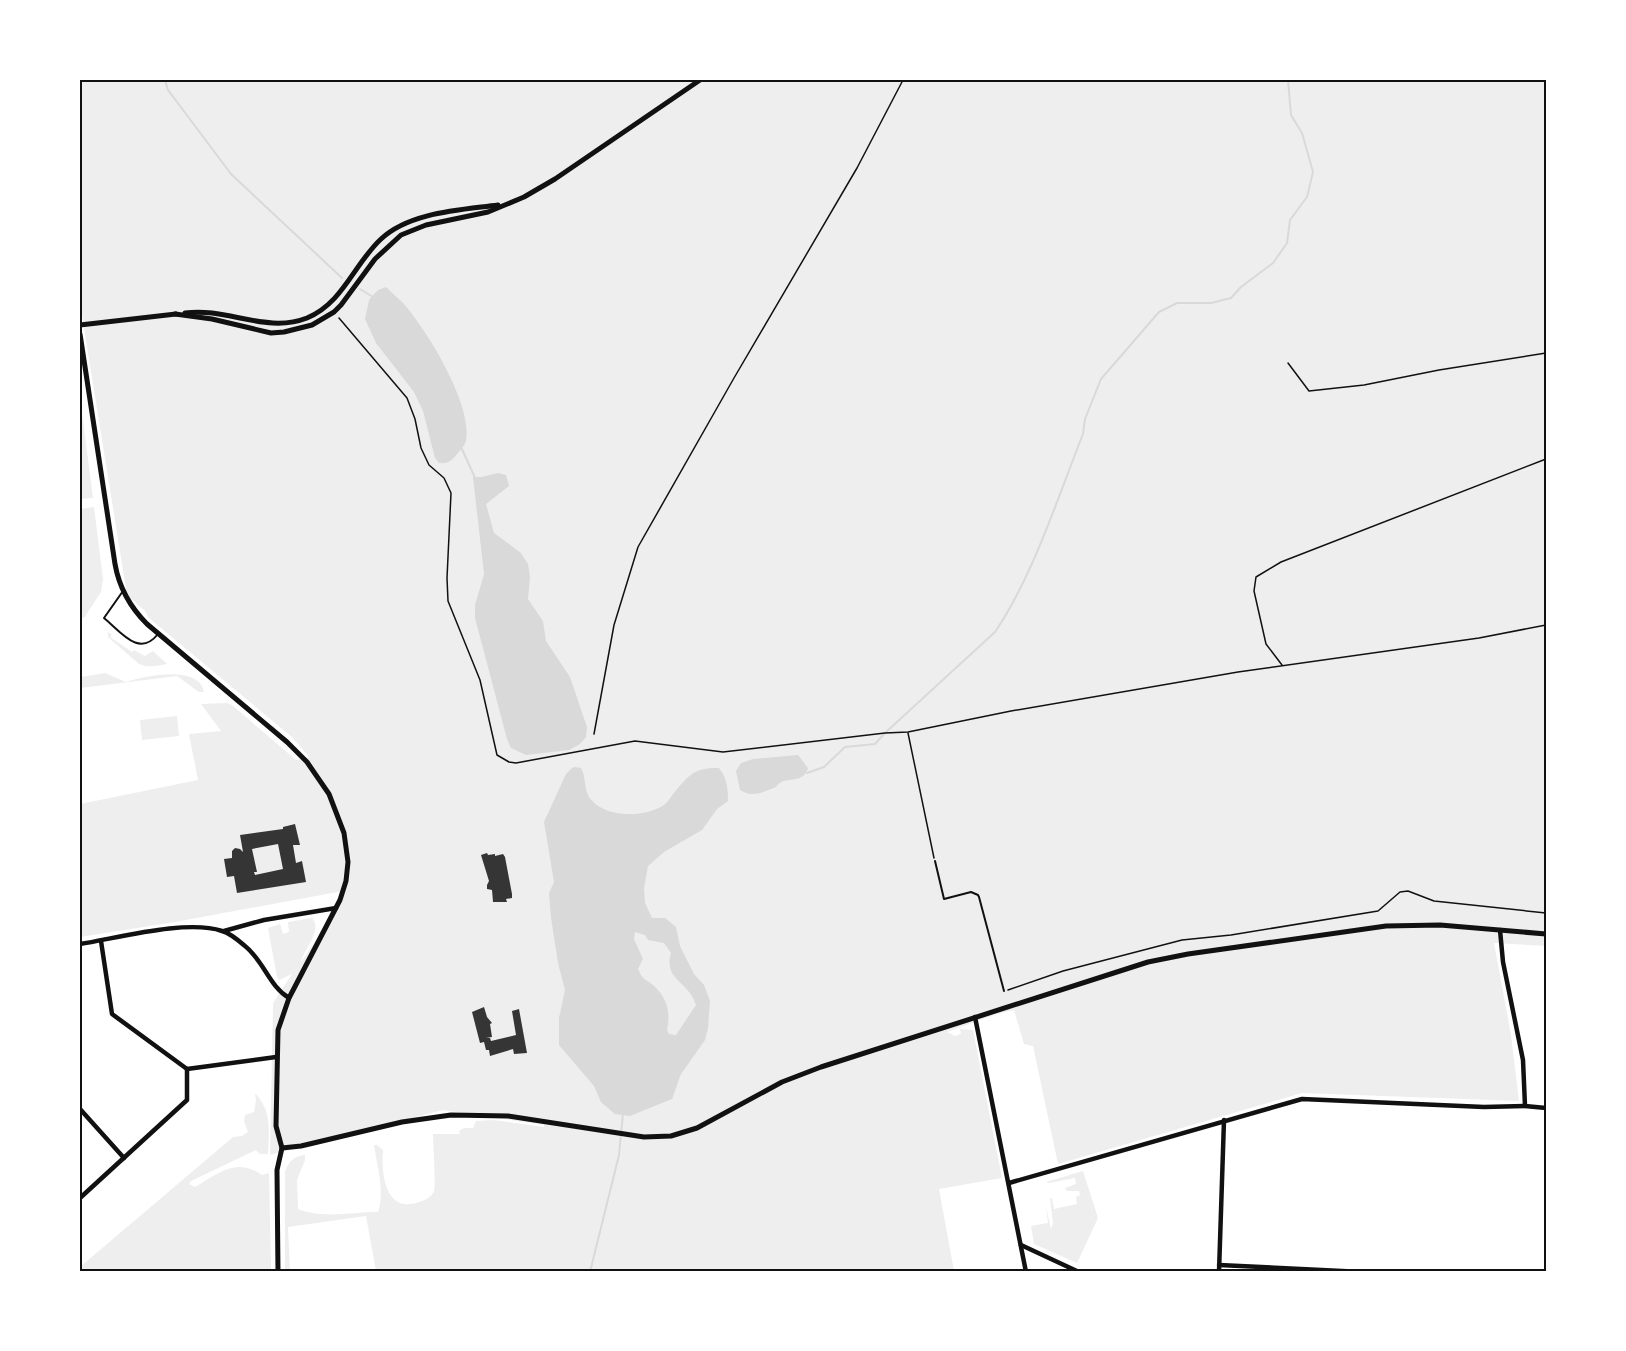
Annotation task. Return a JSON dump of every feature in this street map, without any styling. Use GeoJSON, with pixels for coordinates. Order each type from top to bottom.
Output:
{"type":"FeatureCollection","features":[{"type":"Feature","properties":{"kind":"street"},"geometry":{"type":"LineString","coordinates":[[175,314],[212,319],[271,333],[312,325],[333,312],[348,297],[375,259],[401,235],[426,225],[488,212],[538,189],[700,80]]}},
{"type":"Feature","properties":{"kind":"street"},"geometry":{"type":"LineString","coordinates":[[80,325],[210,312],[267,324],[281,324],[306,318],[328,305],[347,284],[372,248],[397,228],[427,217],[505,204]]}},
{"type":"Feature","properties":{"kind":"street"},"geometry":{"type":"LineString","coordinates":[[80,334],[115,564],[123,591],[140,617],[158,634],[295,750],[320,779],[339,818],[348,851],[346,881],[336,908],[289,998],[278,1030],[276,1126],[282,1148],[277,1170],[278,1272]]}},
{"type":"Feature","properties":{"kind":"street"},"geometry":{"type":"LineString","coordinates":[[80,944],[190,926],[224,931],[264,920],[336,908]]}},
{"type":"Feature","properties":{"kind":"street"},"geometry":{"type":"LineString","coordinates":[[282,1148],[301,1146],[402,1122],[451,1115],[508,1116],[628,1135],[660,1137],[683,1133],[711,1121],[801,1074],[1148,962],[1188,954],[1377,927],[1431,925],[1546,934]]}},
{"type":"Feature","properties":{"kind":"street"},"geometry":{"type":"LineString","coordinates":[[1500,930],[1503,962],[1523,1060],[1525,1106]]}},
{"type":"Feature","properties":{"kind":"street"},"geometry":{"type":"LineString","coordinates":[[224,931],[252,952],[265,967],[277,989],[289,998]]}},
{"type":"Feature","properties":{"kind":"street"},"geometry":{"type":"LineString","coordinates":[[101,941],[112,1014],[187,1069],[276,1057]]}},
{"type":"Feature","properties":{"kind":"street"},"geometry":{"type":"LineString","coordinates":[[975,1017],[1026,1272]]}},
{"type":"Feature","properties":{"kind":"street"},"geometry":{"type":"LineString","coordinates":[[80,1198],[187,1100],[187,1069]]}},
{"type":"Feature","properties":{"kind":"street"},"geometry":{"type":"LineString","coordinates":[[1009,1183],[1302,1099],[1546,1108]]}},
{"type":"Feature","properties":{"kind":"street"},"geometry":{"type":"LineString","coordinates":[[80,1109],[124,1158]]}},
{"type":"Feature","properties":{"kind":"street"},"geometry":{"type":"LineString","coordinates":[[1219,1272],[1224,1120]]}},
{"type":"Feature","properties":{"kind":"street"},"geometry":{"type":"LineString","coordinates":[[1021,1245],[1079,1272]]}},
{"type":"Feature","properties":{"kind":"street"},"geometry":{"type":"LineString","coordinates":[[1219,1264],[1363,1272]]}},
{"type":"Feature","properties":{"kind":"lane"},"geometry":{"type":"LineString","coordinates":[[123,591],[104,618],[141,645],[150,642],[158,634]]}},
{"type":"Feature","properties":{"kind":"lane"},"geometry":{"type":"LineString","coordinates":[[935,861],[944,899],[970,892],[978,895],[1004,991]]}},
{"type":"Feature","properties":{"kind":"path"},"geometry":{"type":"LineString","coordinates":[[594,734],[614,625],[638,547],[857,168],[903,80]]}},
{"type":"Feature","properties":{"kind":"path"},"geometry":{"type":"LineString","coordinates":[[333,312],[407,398],[415,419],[421,448],[429,465],[444,478],[451,493],[448,601],[480,680],[497,755],[509,762],[516,763],[635,741],[716,752],[908,732],[1011,711],[1282,666],[1479,638],[1546,625]]}},
{"type":"Feature","properties":{"kind":"path"},"geometry":{"type":"LineString","coordinates":[[1288,363],[1309,391],[1364,385],[1546,353]]}},
{"type":"Feature","properties":{"kind":"path"},"geometry":{"type":"LineString","coordinates":[[1282,666],[1266,644],[1254,591],[1256,577],[1281,562],[1546,459]]}},
{"type":"Feature","properties":{"kind":"path"},"geometry":{"type":"LineString","coordinates":[[908,732],[935,861]]}},
{"type":"Feature","properties":{"kind":"path"},"geometry":{"type":"LineString","coordinates":[[1004,991],[1063,972],[1182,940],[1378,911],[1400,892],[1408,891],[1434,901],[1546,913]]}},
{"type":"Feature","properties":{"kind":"shaded area"},"geometry":{"type":"Polygon","coordinates":[[[80,80],[1546,80],[1546,946],[1494,943],[1511,1035],[1519,1101],[1302,1093],[1058,1164],[1033,1046],[1024,1044],[1014,1010],[947,1032],[955,1036],[961,1034],[960,1029],[973,1030],[1002,1178],[939,1189],[954,1271],[376,1271],[366,1216],[288,1227],[290,1271],[285,1271],[285,1171],[295,1158],[305,1155],[297,1180],[298,1209],[317,1214],[378,1212],[381,1187],[374,1145],[383,1150],[383,1170],[392,1197],[408,1204],[426,1199],[434,1191],[433,1134],[460,1134],[459,1131],[464,1128],[473,1128],[476,1121],[494,1120],[544,1127],[544,1125],[443,1110],[270,1155],[273,1003],[292,974],[279,980],[277,977],[268,928],[280,924],[283,934],[289,932],[288,922],[312,918],[315,923],[314,934],[301,962],[343,901],[343,891],[80,937],[80,804],[198,780],[189,734],[221,731],[201,704],[227,703],[232,705],[296,760],[309,757],[292,737],[149,618],[145,611],[127,595],[80,303],[80,80]]]}},
{"type":"Feature","properties":{"kind":"shaded area"},"geometry":{"type":"Polygon","coordinates":[[[386,287],[403,303],[424,331],[446,369],[462,408],[466,426],[466,441],[448,462],[439,463],[435,458],[423,411],[414,392],[376,343],[365,319],[369,300],[378,290],[386,287]]]}},
{"type":"Feature","properties":{"kind":"shaded area"},"geometry":{"type":"Polygon","coordinates":[[[80,397],[93,498],[82,499],[80,485],[80,397]]]}},
{"type":"Feature","properties":{"kind":"shaded area"},"geometry":{"type":"Polygon","coordinates":[[[498,473],[506,475],[509,486],[486,504],[494,533],[521,553],[528,564],[530,577],[528,599],[543,621],[546,641],[570,677],[587,727],[586,737],[580,744],[569,750],[526,755],[511,748],[475,618],[475,605],[484,574],[473,477],[498,473]]]}},
{"type":"Feature","properties":{"kind":"shaded area"},"geometry":{"type":"Polygon","coordinates":[[[94,507],[103,579],[101,592],[84,618],[80,616],[80,509],[94,507]]]}},
{"type":"Feature","properties":{"kind":"shaded area"},"geometry":{"type":"Polygon","coordinates":[[[108,632],[112,635],[110,637],[132,652],[134,650],[145,656],[153,651],[167,664],[149,666],[139,664],[108,637],[108,632]]]}},
{"type":"Feature","properties":{"kind":"shaded area"},"geometry":{"type":"Polygon","coordinates":[[[105,673],[126,682],[157,675],[182,675],[200,683],[204,692],[199,692],[177,676],[81,688],[81,677],[105,673]]]}},
{"type":"Feature","properties":{"kind":"shaded area"},"geometry":{"type":"Polygon","coordinates":[[[177,716],[179,736],[142,740],[140,720],[177,716]]]}},
{"type":"Feature","properties":{"kind":"shaded area"},"geometry":{"type":"Polygon","coordinates":[[[798,755],[808,768],[802,777],[784,781],[776,787],[758,793],[749,794],[740,790],[736,771],[741,763],[753,759],[798,755]]]}},
{"type":"Feature","properties":{"kind":"shaded area"},"geometry":{"type":"Polygon","coordinates":[[[572,768],[581,768],[588,795],[594,803],[603,809],[624,814],[646,812],[664,805],[692,774],[703,769],[719,768],[727,787],[728,801],[717,809],[702,830],[664,852],[648,866],[644,888],[645,903],[652,918],[665,918],[676,927],[680,946],[694,974],[704,985],[710,1001],[705,1040],[681,1074],[672,1099],[630,1116],[615,1114],[601,1102],[594,1086],[559,1045],[559,1018],[565,990],[551,918],[549,893],[554,882],[544,822],[566,774],[572,768]],[[635,932],[634,939],[643,959],[638,969],[643,978],[654,986],[665,1001],[668,1012],[667,1030],[669,1034],[676,1035],[696,1005],[693,997],[674,975],[669,962],[671,953],[664,943],[648,940],[645,935],[635,932]]]}},
{"type":"Feature","properties":{"kind":"shaded area"},"geometry":{"type":"Polygon","coordinates":[[[255,1093],[267,1114],[268,1154],[260,1154],[256,1150],[189,1184],[195,1187],[220,1172],[236,1167],[244,1167],[262,1175],[269,1173],[271,1271],[80,1271],[80,1267],[233,1137],[242,1136],[248,1132],[244,1121],[245,1115],[254,1112],[255,1093]]]}},
{"type":"Feature","properties":{"kind":"shaded area"},"geometry":{"type":"Polygon","coordinates":[[[1083,1171],[1098,1218],[1077,1263],[1034,1244],[1031,1226],[1048,1223],[1046,1207],[1051,1229],[1053,1223],[1050,1198],[1052,1198],[1054,1209],[1077,1204],[1076,1197],[1080,1195],[1079,1191],[1067,1191],[1065,1188],[1076,1184],[1075,1178],[1046,1182],[1083,1171]]]}},
{"type":"Feature","properties":{"kind":"building"},"geometry":{"type":"Polygon","coordinates":[[[295,824],[300,845],[293,845],[296,863],[302,861],[306,882],[237,893],[234,876],[227,877],[224,859],[232,858],[232,851],[235,848],[243,852],[240,835],[283,829],[283,827],[295,824]],[[278,844],[252,849],[257,872],[254,872],[255,875],[283,869],[278,844]]]}},
{"type":"Feature","properties":{"kind":"building"},"geometry":{"type":"Polygon","coordinates":[[[487,853],[488,855],[495,854],[495,856],[503,854],[505,857],[512,894],[512,898],[506,899],[507,902],[493,902],[492,890],[487,889],[489,881],[481,855],[487,853]]]}},
{"type":"Feature","properties":{"kind":"building"},"geometry":{"type":"Polygon","coordinates":[[[484,1007],[492,1023],[490,1024],[492,1037],[486,1038],[490,1038],[491,1041],[516,1035],[512,1011],[519,1009],[527,1053],[514,1054],[513,1049],[490,1056],[484,1042],[480,1043],[472,1012],[484,1007]]]}},
{"type":"Feature","properties":{"kind":"waterway"},"geometry":{"type":"LineString","coordinates":[[165,80],[168,90],[231,174],[342,278]]}},
{"type":"Feature","properties":{"kind":"waterway"},"geometry":{"type":"LineString","coordinates":[[807,773],[824,767],[845,747],[875,744],[995,632],[1009,610],[1044,536],[1083,434],[1085,419],[1101,379],[1159,312],[1177,303],[1211,303],[1231,298],[1241,287],[1273,263],[1287,243],[1290,220],[1307,197],[1313,172],[1302,133],[1291,115],[1288,80]]}},
{"type":"Feature","properties":{"kind":"waterway"},"geometry":{"type":"LineString","coordinates":[[360,289],[373,297]]}},
{"type":"Feature","properties":{"kind":"waterway"},"geometry":{"type":"LineString","coordinates":[[461,447],[476,480]]}},
{"type":"Feature","properties":{"kind":"waterway"},"geometry":{"type":"LineString","coordinates":[[590,1272],[619,1155],[623,1113]]}}]}
